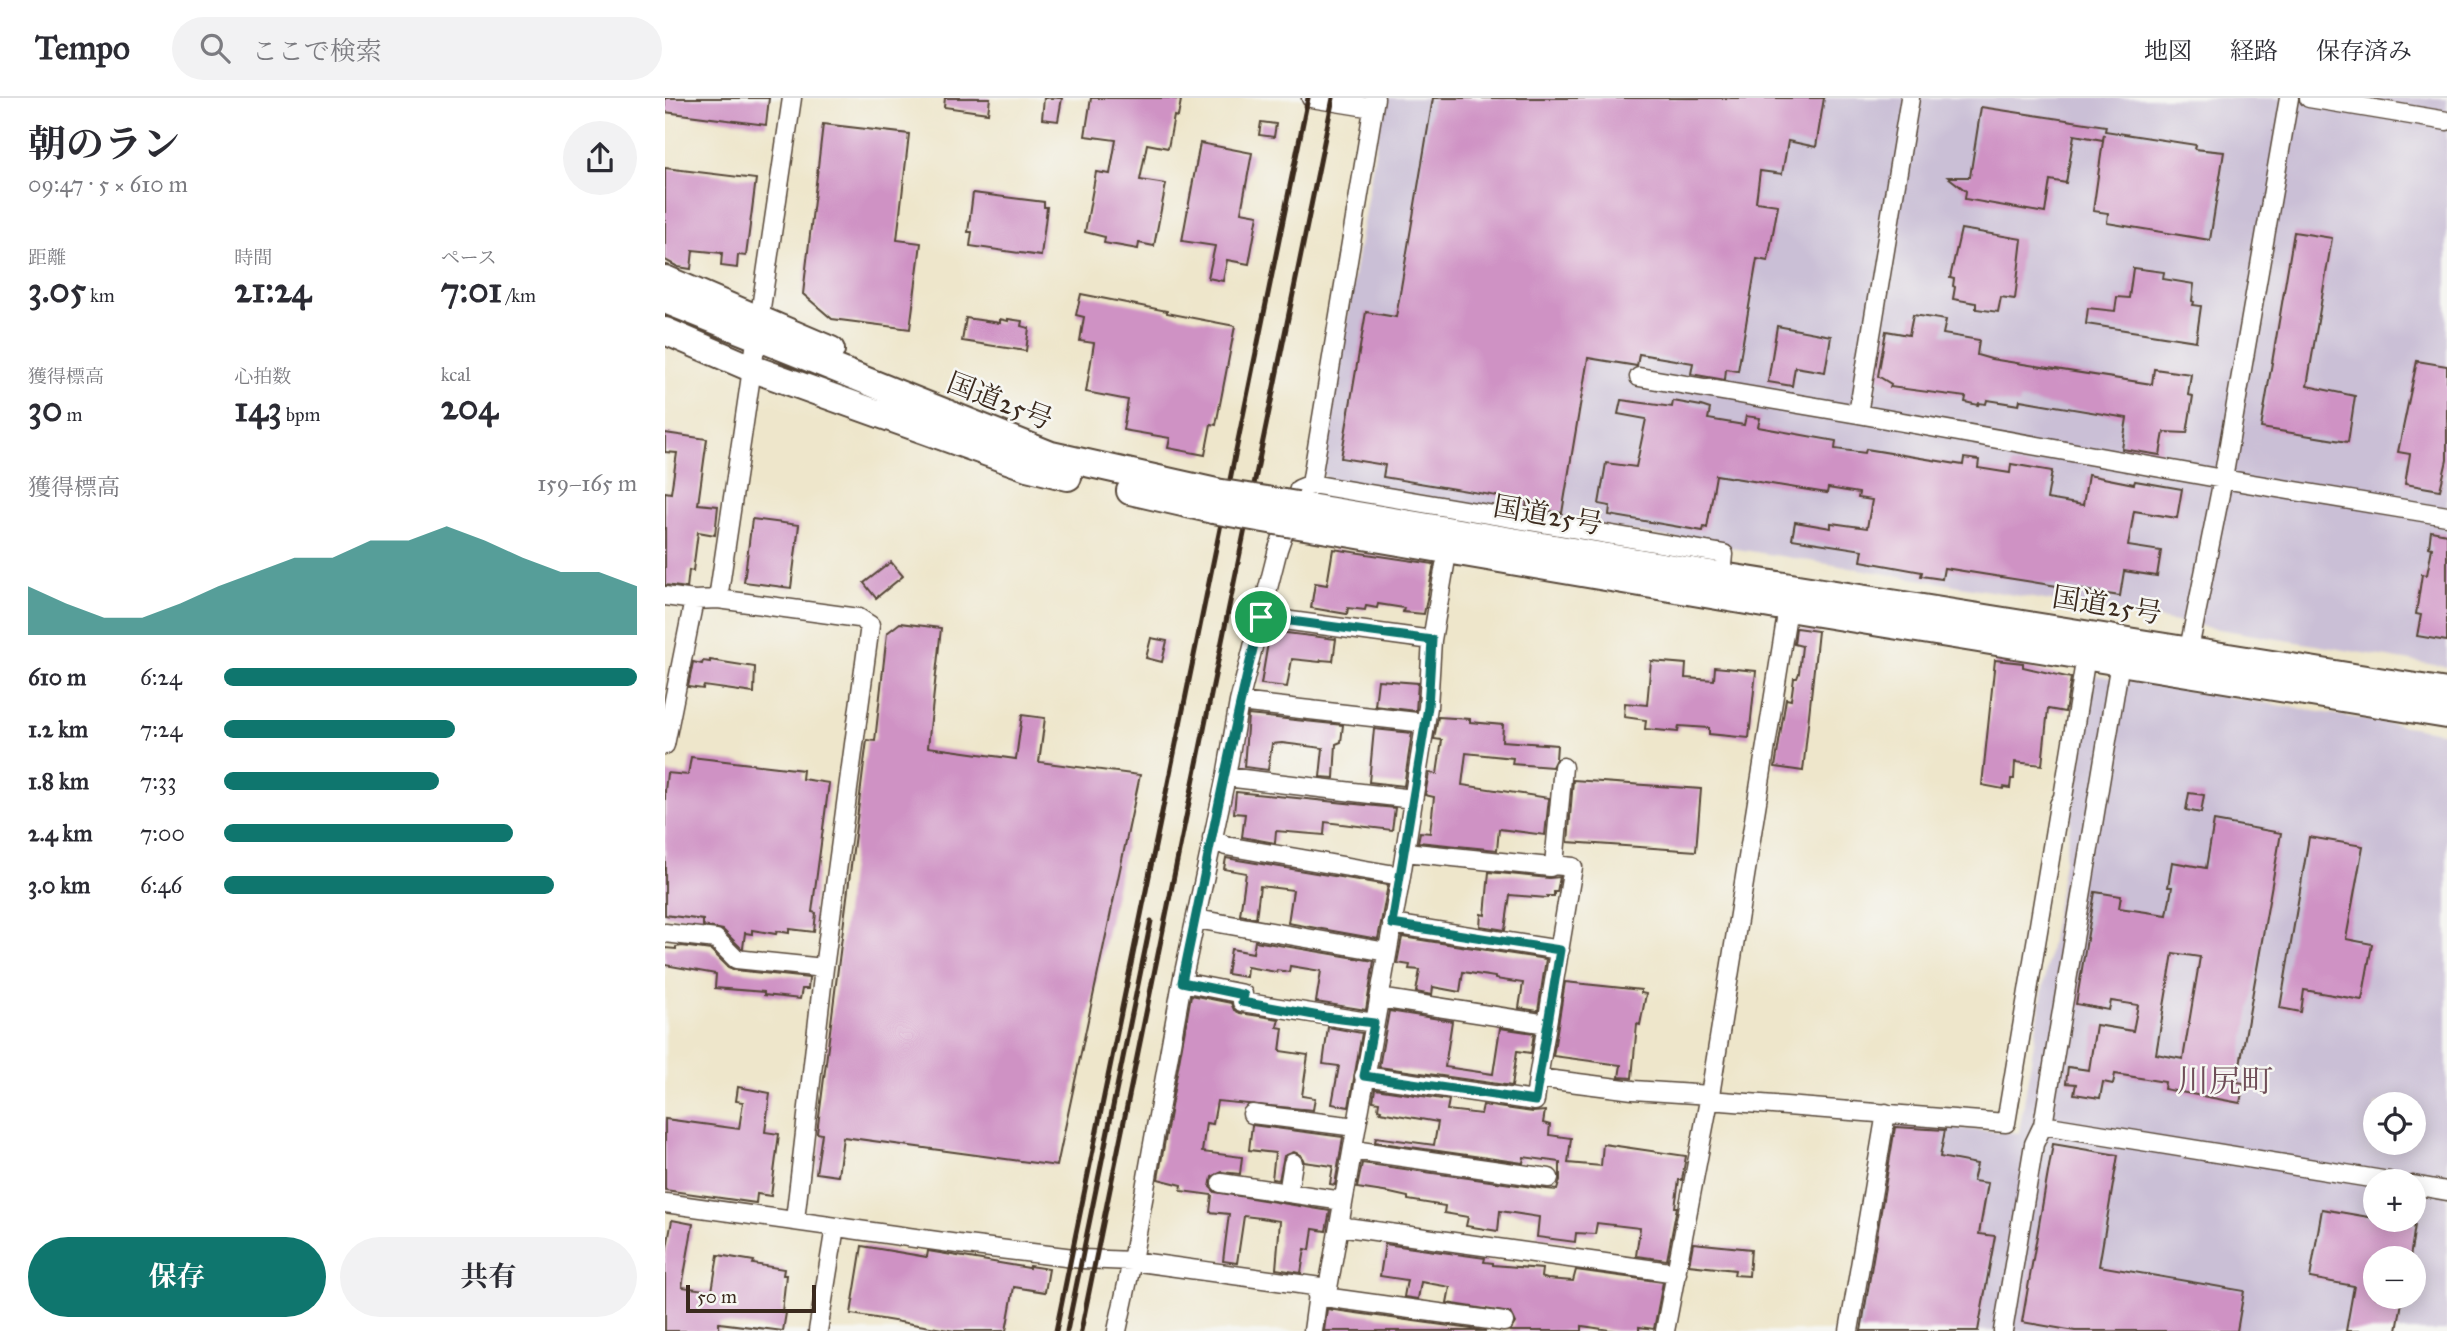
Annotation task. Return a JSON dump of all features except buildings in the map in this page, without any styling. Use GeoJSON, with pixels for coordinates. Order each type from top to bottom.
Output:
{"type":"FeatureCollection","features":[{"type":"Feature","properties":{"kind":"highway"},"geometry":{"type":"LineString","coordinates":[[665,279],[758,328]]}},
{"type":"Feature","properties":{"kind":"highway","name":"国道25号"},"geometry":{"type":"LineString","coordinates":[[665,300],[758,328],[945,414],[1051,455],[1215,501]]}},
{"type":"Feature","properties":{"kind":"highway","name":"国道25号"},"geometry":{"type":"LineString","coordinates":[[665,331],[750,376],[959,442],[1027,467],[1215,501],[1300,504],[1722,576],[2186,661],[2447,715]]}},
{"type":"Feature","properties":{"kind":"highway"},"geometry":{"type":"LineString","coordinates":[[665,351],[750,376]]}},
{"type":"Feature","properties":{"kind":"highway","name":"国道25号"},"geometry":{"type":"LineString","coordinates":[[1300,504],[1788,608],[2120,662],[2186,661],[2447,692]]}},
{"type":"Feature","properties":{"kind":"street"},"geometry":{"type":"LineString","coordinates":[[718,599],[792,98]]}},
{"type":"Feature","properties":{"kind":"street"},"geometry":{"type":"LineString","coordinates":[[1300,504],[1374,103],[1311,98]]}},
{"type":"Feature","properties":{"kind":"street"},"geometry":{"type":"LineString","coordinates":[[1858,414],[1910,98]]}},
{"type":"Feature","properties":{"kind":"street"},"geometry":{"type":"LineString","coordinates":[[2186,661],[2223,479],[2289,98]]}},
{"type":"Feature","properties":{"kind":"street"},"geometry":{"type":"LineString","coordinates":[[2309,98],[2447,121]]}},
{"type":"Feature","properties":{"kind":"street"},"geometry":{"type":"LineString","coordinates":[[1639,377],[2447,516]]}},
{"type":"Feature","properties":{"kind":"street"},"geometry":{"type":"LineString","coordinates":[[1117,1331],[1182,982],[1226,777],[1239,702],[1278,550],[1299,489],[1300,504]]}},
{"type":"Feature","properties":{"kind":"street"},"geometry":{"type":"LineString","coordinates":[[1318,1292],[1328,1288],[1401,876],[1425,723],[1432,640],[1445,565]]}},
{"type":"Feature","properties":{"kind":"street"},"geometry":{"type":"LineString","coordinates":[[665,596],[694,600],[718,599],[859,618],[870,625],[824,968],[795,1220]]}},
{"type":"Feature","properties":{"kind":"street"},"geometry":{"type":"LineString","coordinates":[[665,745],[694,600]]}},
{"type":"Feature","properties":{"kind":"street"},"geometry":{"type":"LineString","coordinates":[[1665,1331],[1710,1097],[1788,608]]}},
{"type":"Feature","properties":{"kind":"street"},"geometry":{"type":"LineString","coordinates":[[1261,617],[1432,640]]}},
{"type":"Feature","properties":{"kind":"street"},"geometry":{"type":"LineString","coordinates":[[1538,1078],[1633,1090],[2006,1123],[2085,656]]}},
{"type":"Feature","properties":{"kind":"street"},"geometry":{"type":"LineString","coordinates":[[2003,1331],[2034,1144],[2043,1125],[2120,662]]}},
{"type":"Feature","properties":{"kind":"street"},"geometry":{"type":"LineString","coordinates":[[1239,702],[1425,723]]}},
{"type":"Feature","properties":{"kind":"street"},"geometry":{"type":"LineString","coordinates":[[1554,865],[1563,767]]}},
{"type":"Feature","properties":{"kind":"street"},"geometry":{"type":"LineString","coordinates":[[1226,777],[1413,799]]}},
{"type":"Feature","properties":{"kind":"street"},"geometry":{"type":"LineString","coordinates":[[1212,838],[1226,846],[1401,876]]}},
{"type":"Feature","properties":{"kind":"street"},"geometry":{"type":"LineString","coordinates":[[1364,1076],[1535,1101],[1573,867],[1405,852]]}},
{"type":"Feature","properties":{"kind":"street"},"geometry":{"type":"LineString","coordinates":[[1196,919],[1387,952]]}},
{"type":"Feature","properties":{"kind":"street"},"geometry":{"type":"LineString","coordinates":[[1392,924],[1560,950]]}},
{"type":"Feature","properties":{"kind":"street"},"geometry":{"type":"LineString","coordinates":[[665,933],[716,939],[736,959],[824,968]]}},
{"type":"Feature","properties":{"kind":"street"},"geometry":{"type":"LineString","coordinates":[[1182,982],[1244,995],[1242,1002],[1374,1023]]}},
{"type":"Feature","properties":{"kind":"street"},"geometry":{"type":"LineString","coordinates":[[1378,998],[1547,1024]]}},
{"type":"Feature","properties":{"kind":"street"},"geometry":{"type":"LineString","coordinates":[[1252,1114],[1356,1127]]}},
{"type":"Feature","properties":{"kind":"street"},"geometry":{"type":"LineString","coordinates":[[1849,1331],[1886,1114]]}},
{"type":"Feature","properties":{"kind":"street"},"geometry":{"type":"LineString","coordinates":[[2043,1125],[2363,1177]]}},
{"type":"Feature","properties":{"kind":"street"},"geometry":{"type":"LineString","coordinates":[[1353,1150],[1549,1178]]}},
{"type":"Feature","properties":{"kind":"street"},"geometry":{"type":"LineString","coordinates":[[1288,1193],[1293,1163]]}},
{"type":"Feature","properties":{"kind":"street"},"geometry":{"type":"LineString","coordinates":[[1221,1183],[1343,1201]]}},
{"type":"Feature","properties":{"kind":"street"},"geometry":{"type":"LineString","coordinates":[[2426,1187],[2447,1191]]}},
{"type":"Feature","properties":{"kind":"street"},"geometry":{"type":"LineString","coordinates":[[665,1203],[1082,1259],[1132,1261],[1504,1322]]}},
{"type":"Feature","properties":{"kind":"street"},"geometry":{"type":"LineString","coordinates":[[1339,1226],[1677,1273]]}},
{"type":"Feature","properties":{"kind":"street"},"geometry":{"type":"LineString","coordinates":[[817,1331],[835,1227]]}},
{"type":"Feature","properties":{"kind":"street"},"geometry":{"type":"LineString","coordinates":[[1313,1331],[1318,1292]]}},
{"type":"Feature","properties":{"kind":"shaded area"},"geometry":{"type":"Polygon","coordinates":[[[1384,98],[2447,98],[2447,667],[1329,481],[1321,473],[1384,98]]]}},
{"type":"Feature","properties":{"kind":"shaded area"},"geometry":{"type":"Polygon","coordinates":[[[2095,675],[2447,733],[2447,1331],[1856,1331],[1890,1123],[2019,1133],[2095,675]]]}},
{"type":"Feature","properties":{"kind":"railway"},"geometry":{"type":"LineString","coordinates":[[1056,1331],[1308,98]]}},
{"type":"Feature","properties":{"kind":"railway"},"geometry":{"type":"LineString","coordinates":[[1081,1331],[1333,98]]}},
{"type":"Feature","properties":{"kind":"railway"},"geometry":{"type":"LineString","coordinates":[[1067,1331],[1151,921]]}},
{"type":"Feature","properties":{"kind":"district","name":"川尻町"},"geometry":{"type":"Point","coordinates":[2225,1081]}},
{"type":"Feature","properties":{"kind":"route"},"geometry":{"type":"LineString","coordinates":[[1261,617],[1432,640],[1428,707],[1392,924],[1560,950],[1535,1101],[1364,1076],[1374,1023],[1274,1009],[1242,1002],[1244,995],[1182,982],[1226,777],[1239,702],[1261,617]]}}]}
